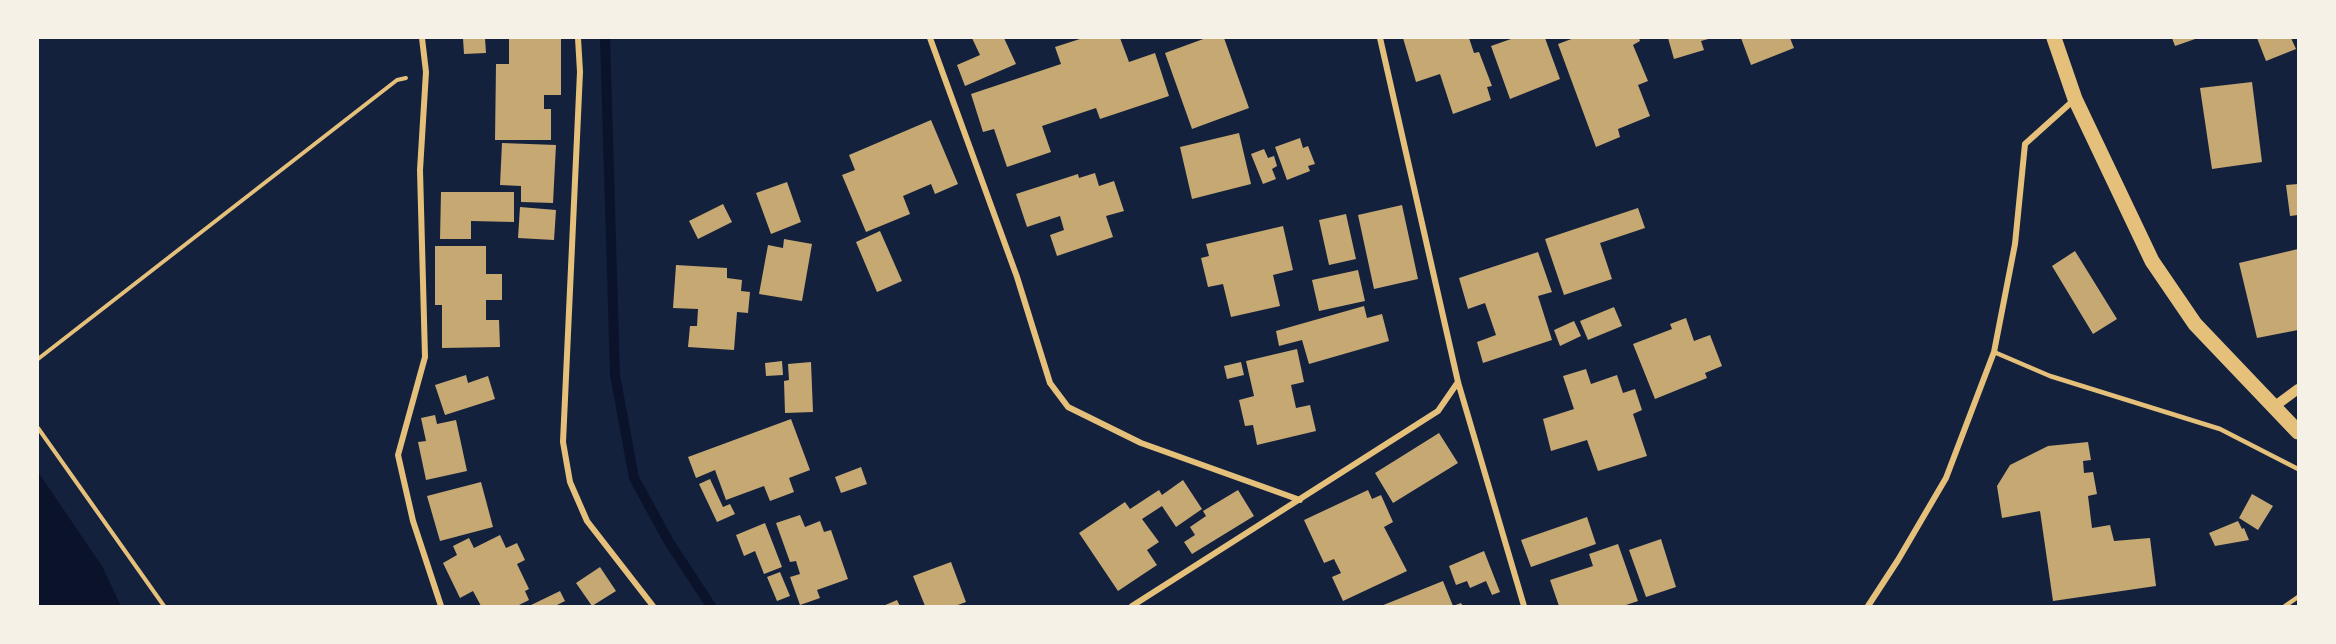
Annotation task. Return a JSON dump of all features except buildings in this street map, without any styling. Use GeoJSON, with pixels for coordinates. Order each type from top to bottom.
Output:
{"type":"FeatureCollection","features":[{"type":"Feature","properties":{"kind":"main road"},"geometry":{"type":"LineString","coordinates":[[2054,38],[2075,99],[2152,261],[2195,324],[2298,432]]}},
{"type":"Feature","properties":{"kind":"street"},"geometry":{"type":"LineString","coordinates":[[422,38],[426,72],[420,170],[425,357],[398,455],[412,521],[441,606]]}},
{"type":"Feature","properties":{"kind":"street"},"geometry":{"type":"LineString","coordinates":[[578,38],[580,72],[563,442],[570,482],[587,520],[653,606]]}},
{"type":"Feature","properties":{"kind":"street"},"geometry":{"type":"LineString","coordinates":[[930,38],[1017,277],[1050,383],[1068,406],[1141,443],[1299,500]]}},
{"type":"Feature","properties":{"kind":"street"},"geometry":{"type":"LineString","coordinates":[[1380,38],[1458,382],[1524,606]]}},
{"type":"Feature","properties":{"kind":"street"},"geometry":{"type":"LineString","coordinates":[[1868,606],[1898,561],[1946,478],[1994,352],[2015,244],[2025,144],[2075,99]]}},
{"type":"Feature","properties":{"kind":"street"},"geometry":{"type":"LineString","coordinates":[[1132,606],[1438,411],[1458,382]]}},
{"type":"Feature","properties":{"kind":"street"},"geometry":{"type":"LineString","coordinates":[[2275,406],[2298,390]]}},
{"type":"Feature","properties":{"kind":"lane"},"geometry":{"type":"LineString","coordinates":[[1994,352],[2050,376],[2220,429],[2298,469]]}},
{"type":"Feature","properties":{"kind":"lane"},"geometry":{"type":"LineString","coordinates":[[2285,606],[2298,597]]}},
{"type":"Feature","properties":{"kind":"path"},"geometry":{"type":"LineString","coordinates":[[38,359],[397,81],[426,72]]}},
{"type":"Feature","properties":{"kind":"path"},"geometry":{"type":"LineString","coordinates":[[38,428],[164,606]]}},
{"type":"Feature","properties":{"kind":"water"},"geometry":{"type":"Polygon","coordinates":[[[38,472],[102,566],[121,606],[38,606],[38,472]]]}},
{"type":"Feature","properties":{"kind":"waterway"},"geometry":{"type":"LineString","coordinates":[[605,38],[615,375],[634,478],[669,542],[711,606]]}}]}
